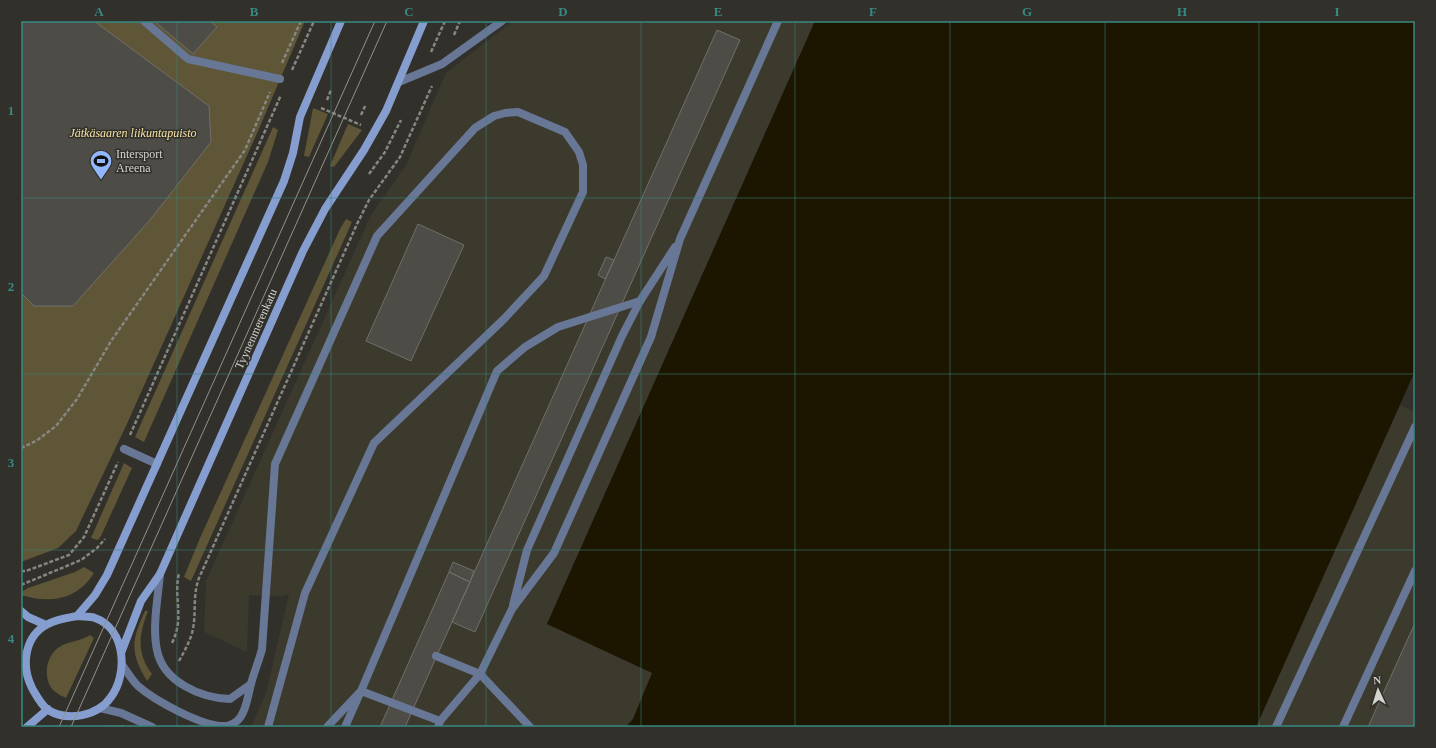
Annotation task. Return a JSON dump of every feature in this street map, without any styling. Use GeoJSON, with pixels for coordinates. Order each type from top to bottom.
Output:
{"type":"FeatureCollection","features":[{"type":"Feature","properties":{"kind":"main road"},"geometry":{"type":"LineString","coordinates":[[77,616],[96,595],[107,575],[284,181],[292,159],[300,117],[341,21]]}},
{"type":"Feature","properties":{"kind":"main road","name":"Tyynenmerenkatu"},"geometry":{"type":"LineString","coordinates":[[121,653],[141,601],[160,574],[304,251],[325,209],[375,131],[399,82],[424,21]]}},
{"type":"Feature","properties":{"kind":"main road"},"geometry":{"type":"LineString","coordinates":[[21,611],[28,617],[46,625]]}},
{"type":"Feature","properties":{"kind":"main road","name":"Tyynenmerenkatu"},"geometry":{"type":"LineString","coordinates":[[77,616],[96,618],[106,625],[113,633],[121,653],[123,666],[118,685],[111,698],[100,708],[76,717],[64,716],[48,710],[37,697],[23,670],[23,655],[28,645],[46,625],[58,619],[77,616]]}},
{"type":"Feature","properties":{"kind":"main road"},"geometry":{"type":"LineString","coordinates":[[27,727],[48,710]]}},
{"type":"Feature","properties":{"kind":"street"},"geometry":{"type":"LineString","coordinates":[[144,21],[188,58],[278,79]]}},
{"type":"Feature","properties":{"kind":"street"},"geometry":{"type":"LineString","coordinates":[[399,82],[442,64],[502,21]]}},
{"type":"Feature","properties":{"kind":"street"},"geometry":{"type":"LineString","coordinates":[[361,691],[439,724],[480,674],[512,609],[554,553],[651,337],[680,239],[778,21]]}},
{"type":"Feature","properties":{"kind":"street"},"geometry":{"type":"LineString","coordinates":[[123,666],[138,686],[160,702],[215,725],[227,727],[238,720],[248,699],[262,649],[272,484],[275,464],[377,236],[475,128],[494,116],[518,112],[565,132],[579,152],[583,165],[583,192],[544,276],[504,318],[374,443],[305,593],[268,727]]}},
{"type":"Feature","properties":{"kind":"street"},"geometry":{"type":"LineString","coordinates":[[512,609],[527,550],[622,336],[640,301],[680,239]]}},
{"type":"Feature","properties":{"kind":"street"},"geometry":{"type":"LineString","coordinates":[[345,727],[497,371],[525,347],[558,327],[640,301]]}},
{"type":"Feature","properties":{"kind":"street"},"geometry":{"type":"LineString","coordinates":[[1276,727],[1415,427]]}},
{"type":"Feature","properties":{"kind":"street"},"geometry":{"type":"LineString","coordinates":[[124,449],[157,464]]}},
{"type":"Feature","properties":{"kind":"street"},"geometry":{"type":"LineString","coordinates":[[1343,727],[1415,571]]}},
{"type":"Feature","properties":{"kind":"street"},"geometry":{"type":"LineString","coordinates":[[160,574],[155,635],[157,651],[166,670],[180,683],[198,694],[209,698],[230,700],[251,684]]}},
{"type":"Feature","properties":{"kind":"street"},"geometry":{"type":"LineString","coordinates":[[436,656],[480,674],[530,727]]}},
{"type":"Feature","properties":{"kind":"street"},"geometry":{"type":"LineString","coordinates":[[327,727],[361,691]]}},
{"type":"Feature","properties":{"kind":"street"},"geometry":{"type":"LineString","coordinates":[[100,708],[121,713],[152,727]]}},
{"type":"Feature","properties":{"kind":"path"},"geometry":{"type":"LineString","coordinates":[[21,448],[36,441],[56,426],[77,399],[111,341],[244,150],[278,79],[301,21]]}},
{"type":"Feature","properties":{"kind":"path"},"geometry":{"type":"LineString","coordinates":[[290,75],[314,21]]}},
{"type":"Feature","properties":{"kind":"path"},"geometry":{"type":"LineString","coordinates":[[422,72],[445,21]]}},
{"type":"Feature","properties":{"kind":"path"},"geometry":{"type":"LineString","coordinates":[[452,39],[460,21]]}},
{"type":"Feature","properties":{"kind":"path"},"geometry":{"type":"LineString","coordinates":[[183,653],[192,632],[194,591],[199,578],[357,224],[369,200],[400,157],[442,64]]}},
{"type":"Feature","properties":{"kind":"path"},"geometry":{"type":"LineString","coordinates":[[21,571],[26,571],[69,555],[84,537],[284,89]]}},
{"type":"Feature","properties":{"kind":"path"},"geometry":{"type":"LineString","coordinates":[[327,100],[331,90]]}},
{"type":"Feature","properties":{"kind":"path"},"geometry":{"type":"LineString","coordinates":[[306,102],[392,139]]}},
{"type":"Feature","properties":{"kind":"path"},"geometry":{"type":"LineString","coordinates":[[361,115],[366,104]]}},
{"type":"Feature","properties":{"kind":"path"},"geometry":{"type":"LineString","coordinates":[[368,176],[386,152],[404,114]]}},
{"type":"Feature","properties":{"kind":"path"},"geometry":{"type":"LineString","coordinates":[[21,585],[81,560],[97,548],[108,535]]}},
{"type":"Feature","properties":{"kind":"path"},"geometry":{"type":"LineString","coordinates":[[176,636],[180,615],[177,591],[180,571]]}},
{"type":"Feature","properties":{"kind":"shaded area"},"geometry":{"type":"Polygon","coordinates":[[[508,21],[815,21],[547,624],[653,673],[633,719],[626,727],[251,727],[266,693],[289,594],[282,596],[249,595],[247,652],[204,632],[206,581],[371,215],[406,165],[446,73],[510,23],[508,21]]]}},
{"type":"Feature","properties":{"kind":"shaded area"},"geometry":{"type":"Polygon","coordinates":[[[815,21],[1415,21],[1415,371],[1256,727],[626,727],[633,719],[652,673],[547,624],[815,21]]]}},
{"type":"Feature","properties":{"kind":"shaded area"},"geometry":{"type":"Polygon","coordinates":[[[1400,405],[1415,412],[1415,727],[1256,727],[1400,405]]]}},
{"type":"Feature","properties":{"kind":"green space","name":"Jätkäsaaren liikuntapuisto"},"geometry":{"type":"Polygon","coordinates":[[[21,21],[305,21],[258,131],[126,426],[76,531],[58,548],[21,562],[21,21]]]}},
{"type":"Feature","properties":{"kind":"green space"},"geometry":{"type":"Polygon","coordinates":[[[313,108],[328,114],[309,157],[304,156],[313,108]]]}},
{"type":"Feature","properties":{"kind":"green space"},"geometry":{"type":"Polygon","coordinates":[[[348,124],[362,130],[334,167],[330,166],[348,124]]]}},
{"type":"Feature","properties":{"kind":"green space"},"geometry":{"type":"Polygon","coordinates":[[[273,127],[278,130],[268,162],[144,442],[135,437],[273,127]]]}},
{"type":"Feature","properties":{"kind":"green space"},"geometry":{"type":"Polygon","coordinates":[[[346,219],[352,222],[191,581],[184,577],[200,538],[340,229],[346,219]]]}},
{"type":"Feature","properties":{"kind":"green space"},"geometry":{"type":"Polygon","coordinates":[[[124,463],[132,468],[101,536],[98,540],[91,538],[124,463]]]}},
{"type":"Feature","properties":{"kind":"green space"},"geometry":{"type":"Polygon","coordinates":[[[84,567],[94,573],[80,589],[62,598],[42,599],[21,595],[23,591],[28,588],[75,572],[84,567]]]}},
{"type":"Feature","properties":{"kind":"green space"},"geometry":{"type":"Polygon","coordinates":[[[145,611],[148,611],[141,636],[141,651],[143,658],[152,674],[147,681],[141,671],[134,646],[140,621],[145,611]]]}},
{"type":"Feature","properties":{"kind":"green space"},"geometry":{"type":"Polygon","coordinates":[[[90,635],[94,638],[66,698],[54,691],[50,685],[47,672],[49,660],[52,654],[61,646],[83,639],[90,635]]]}},
{"type":"Feature","properties":{"kind":"green space"},"geometry":{"type":"Polygon","coordinates":[[[124,725],[124,727],[80,727],[124,725]]]}},
{"type":"Feature","properties":{"kind":"building","name":"Intersport Areena"},"geometry":{"type":"Polygon","coordinates":[[[21,21],[94,21],[209,106],[211,142],[150,220],[73,306],[34,306],[21,293],[21,21]]]}},
{"type":"Feature","properties":{"kind":"building"},"geometry":{"type":"Polygon","coordinates":[[[154,21],[210,21],[217,27],[193,54],[154,21]]]}},
{"type":"Feature","properties":{"kind":"building"},"geometry":{"type":"Polygon","coordinates":[[[717,30],[740,40],[475,632],[452,622],[717,30]]]}},
{"type":"Feature","properties":{"kind":"building"},"geometry":{"type":"Polygon","coordinates":[[[418,224],[464,245],[411,361],[366,341],[418,224]]]}},
{"type":"Feature","properties":{"kind":"building"},"geometry":{"type":"Polygon","coordinates":[[[606,257],[614,260],[605,279],[598,275],[606,257]]]}},
{"type":"Feature","properties":{"kind":"building"},"geometry":{"type":"Polygon","coordinates":[[[453,562],[474,571],[470,582],[449,572],[453,562]]]}},
{"type":"Feature","properties":{"kind":"building"},"geometry":{"type":"Polygon","coordinates":[[[449,572],[470,582],[405,727],[380,727],[449,572]]]}},
{"type":"Feature","properties":{"kind":"building"},"geometry":{"type":"Polygon","coordinates":[[[1415,623],[1415,727],[1368,727],[1415,623]]]}},
{"type":"Feature","properties":{"kind":"tram line"},"geometry":{"type":"LineString","coordinates":[[59,727],[375,21]]}},
{"type":"Feature","properties":{"kind":"tram line"},"geometry":{"type":"LineString","coordinates":[[71,727],[387,21]]}},
{"type":"Feature","properties":{"kind":"place","name":"Intersport Areena"},"geometry":{"type":"Point","coordinates":[101,180]}}]}
